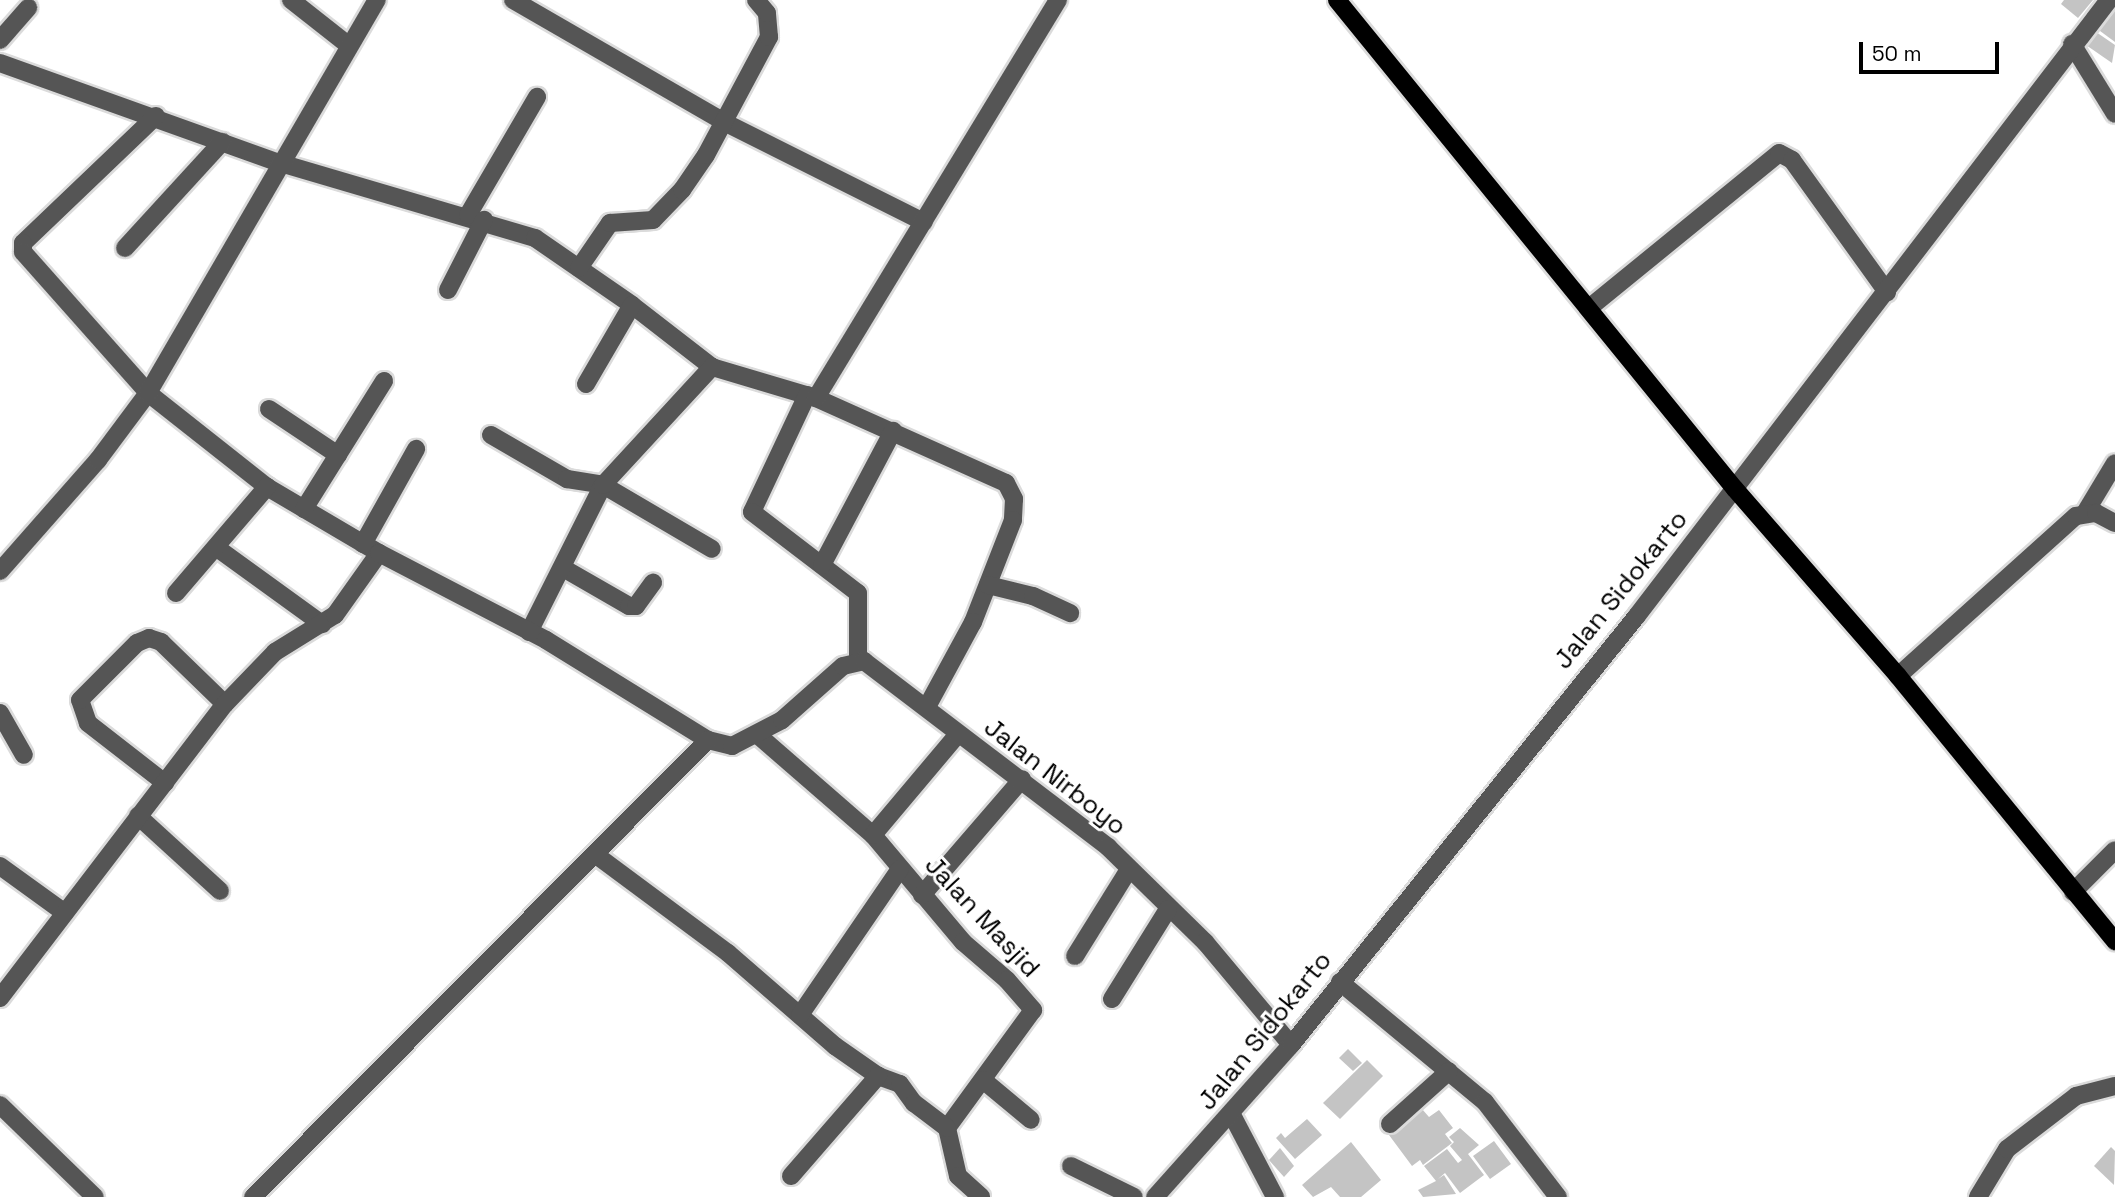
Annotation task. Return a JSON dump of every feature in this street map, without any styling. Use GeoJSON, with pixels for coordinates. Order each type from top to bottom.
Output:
{"type":"FeatureCollection","features":[{"type":"Feature","properties":{"kind":"main road"},"geometry":{"type":"LineString","coordinates":[[1337,0],[1735,489],[1898,676],[2115,942]]}},
{"type":"Feature","properties":{"kind":"street"},"geometry":{"type":"LineString","coordinates":[[291,0],[347,44]]}},
{"type":"Feature","properties":{"kind":"street"},"geometry":{"type":"LineString","coordinates":[[0,571],[98,460],[148,393],[347,44],[377,0]]}},
{"type":"Feature","properties":{"kind":"street"},"geometry":{"type":"LineString","coordinates":[[513,0],[726,123],[923,222]]}},
{"type":"Feature","properties":{"kind":"street"},"geometry":{"type":"LineString","coordinates":[[579,268],[610,223],[646,224],[669,204],[726,123],[769,37],[767,13],[756,0]]}},
{"type":"Feature","properties":{"kind":"street"},"geometry":{"type":"LineString","coordinates":[[156,116],[22,248],[148,393],[267,487],[379,553],[530,632],[708,740],[732,746],[759,736],[843,666],[858,661],[858,593],[758,517],[811,396],[923,222],[1058,0]]}},
{"type":"Feature","properties":{"kind":"street","name":"Jalan Sidokarto"},"geometry":{"type":"LineString","coordinates":[[1154,1197],[1232,1115],[1291,1045],[1735,489],[1887,292],[2072,44],[2109,0]]}},
{"type":"Feature","properties":{"kind":"street"},"geometry":{"type":"LineString","coordinates":[[0,40],[28,8]]}},
{"type":"Feature","properties":{"kind":"street"},"geometry":{"type":"LineString","coordinates":[[2072,44],[2115,114]]}},
{"type":"Feature","properties":{"kind":"street"},"geometry":{"type":"LineString","coordinates":[[0,63],[156,116],[280,163],[476,218],[535,238],[632,305],[712,368],[811,396],[1006,483],[1014,499],[1013,520],[988,585],[928,705]]}},
{"type":"Feature","properties":{"kind":"street"},"geometry":{"type":"LineString","coordinates":[[448,290],[476,218],[537,97]]}},
{"type":"Feature","properties":{"kind":"street"},"geometry":{"type":"LineString","coordinates":[[125,248],[222,142]]}},
{"type":"Feature","properties":{"kind":"street"},"geometry":{"type":"LineString","coordinates":[[1589,308],[1779,153],[1792,160],[1887,292]]}},
{"type":"Feature","properties":{"kind":"street"},"geometry":{"type":"LineString","coordinates":[[586,384],[632,305]]}},
{"type":"Feature","properties":{"kind":"street"},"geometry":{"type":"LineString","coordinates":[[530,632],[603,485],[712,368]]}},
{"type":"Feature","properties":{"kind":"street"},"geometry":{"type":"LineString","coordinates":[[304,509],[384,381]]}},
{"type":"Feature","properties":{"kind":"street"},"geometry":{"type":"LineString","coordinates":[[269,409],[338,455]]}},
{"type":"Feature","properties":{"kind":"street"},"geometry":{"type":"LineString","coordinates":[[822,565],[893,432]]}},
{"type":"Feature","properties":{"kind":"street"},"geometry":{"type":"LineString","coordinates":[[491,435],[567,479],[603,485],[712,549]]}},
{"type":"Feature","properties":{"kind":"street"},"geometry":{"type":"LineString","coordinates":[[363,544],[416,449]]}},
{"type":"Feature","properties":{"kind":"street"},"geometry":{"type":"LineString","coordinates":[[2085,513],[2115,463]]}},
{"type":"Feature","properties":{"kind":"street"},"geometry":{"type":"LineString","coordinates":[[176,593],[267,487]]}},
{"type":"Feature","properties":{"kind":"street"},"geometry":{"type":"LineString","coordinates":[[1898,676],[2076,516],[2085,513],[2115,523]]}},
{"type":"Feature","properties":{"kind":"street"},"geometry":{"type":"LineString","coordinates":[[217,548],[322,625]]}},
{"type":"Feature","properties":{"kind":"street"},"geometry":{"type":"LineString","coordinates":[[0,998],[225,705],[275,652],[322,625],[351,596],[379,553]]}},
{"type":"Feature","properties":{"kind":"street"},"geometry":{"type":"LineString","coordinates":[[563,568],[629,606],[636,606],[653,583]]}},
{"type":"Feature","properties":{"kind":"street"},"geometry":{"type":"LineString","coordinates":[[988,585],[1032,596],[1070,613]]}},
{"type":"Feature","properties":{"kind":"street"},"geometry":{"type":"LineString","coordinates":[[165,783],[88,723],[80,700],[137,643],[149,638],[161,642],[225,705]]}},
{"type":"Feature","properties":{"kind":"street","name":"Jalan Nirboyo"},"geometry":{"type":"LineString","coordinates":[[858,661],[928,705],[958,734],[1022,779],[1108,847],[1128,870],[1205,942],[1291,1045]]}},
{"type":"Feature","properties":{"kind":"street"},"geometry":{"type":"LineString","coordinates":[[0,713],[24,755]]}},
{"type":"Feature","properties":{"kind":"street"},"geometry":{"type":"LineString","coordinates":[[873,835],[958,734]]}},
{"type":"Feature","properties":{"kind":"street","name":"Jalan Masjid"},"geometry":{"type":"LineString","coordinates":[[759,736],[873,835],[922,895],[1033,1010],[947,1128]]}},
{"type":"Feature","properties":{"kind":"street"},"geometry":{"type":"LineString","coordinates":[[253,1197],[708,740]]}},
{"type":"Feature","properties":{"kind":"street"},"geometry":{"type":"LineString","coordinates":[[922,895],[1022,779]]}},
{"type":"Feature","properties":{"kind":"street"},"geometry":{"type":"LineString","coordinates":[[138,816],[220,891]]}},
{"type":"Feature","properties":{"kind":"street"},"geometry":{"type":"LineString","coordinates":[[2074,892],[2115,850]]}},
{"type":"Feature","properties":{"kind":"street"},"geometry":{"type":"LineString","coordinates":[[596,855],[728,953],[800,1015],[878,1076],[900,1083],[914,1103],[947,1128],[949,1150],[958,1176],[981,1197]]}},
{"type":"Feature","properties":{"kind":"street"},"geometry":{"type":"LineString","coordinates":[[0,866],[65,913]]}},
{"type":"Feature","properties":{"kind":"street"},"geometry":{"type":"LineString","coordinates":[[800,1015],[900,869]]}},
{"type":"Feature","properties":{"kind":"street"},"geometry":{"type":"LineString","coordinates":[[1075,956],[1128,870]]}},
{"type":"Feature","properties":{"kind":"street"},"geometry":{"type":"LineString","coordinates":[[1112,999],[1168,909]]}},
{"type":"Feature","properties":{"kind":"street"},"geometry":{"type":"LineString","coordinates":[[1340,982],[1485,1102],[1558,1197]]}},
{"type":"Feature","properties":{"kind":"street"},"geometry":{"type":"LineString","coordinates":[[1390,1124],[1449,1071]]}},
{"type":"Feature","properties":{"kind":"street"},"geometry":{"type":"LineString","coordinates":[[791,1176],[878,1076]]}},
{"type":"Feature","properties":{"kind":"street"},"geometry":{"type":"LineString","coordinates":[[983,1080],[1031,1120]]}},
{"type":"Feature","properties":{"kind":"street"},"geometry":{"type":"LineString","coordinates":[[1978,1197],[2007,1149],[2076,1096],[2115,1086]]}},
{"type":"Feature","properties":{"kind":"street"},"geometry":{"type":"LineString","coordinates":[[0,1105],[95,1197]]}},
{"type":"Feature","properties":{"kind":"street"},"geometry":{"type":"LineString","coordinates":[[1232,1115],[1275,1197]]}},
{"type":"Feature","properties":{"kind":"street"},"geometry":{"type":"LineString","coordinates":[[1071,1166],[1134,1197]]}},
{"type":"Feature","properties":{"kind":"building"},"geometry":{"type":"Polygon","coordinates":[[[2064,0],[2093,0],[2078,18],[2061,4],[2064,0]]]}},
{"type":"Feature","properties":{"kind":"building"},"geometry":{"type":"Polygon","coordinates":[[[2115,1],[2115,42],[2096,28],[2115,1]]]}},
{"type":"Feature","properties":{"kind":"building"},"geometry":{"type":"Polygon","coordinates":[[[2096,32],[2115,45],[2112,63],[2086,45],[2096,32]]]}},
{"type":"Feature","properties":{"kind":"building"},"geometry":{"type":"Polygon","coordinates":[[[1348,1049],[1362,1063],[1353,1071],[1339,1058],[1348,1049]]]}},
{"type":"Feature","properties":{"kind":"building"},"geometry":{"type":"Polygon","coordinates":[[[1367,1060],[1383,1076],[1340,1119],[1323,1103],[1367,1060]]]}},
{"type":"Feature","properties":{"kind":"building"},"geometry":{"type":"Polygon","coordinates":[[[1422,1109],[1429,1117],[1439,1110],[1453,1128],[1445,1134],[1452,1143],[1423,1165],[1420,1160],[1412,1166],[1389,1135],[1422,1109]]]}},
{"type":"Feature","properties":{"kind":"building"},"geometry":{"type":"Polygon","coordinates":[[[1307,1119],[1322,1135],[1295,1159],[1276,1138],[1281,1133],[1285,1138],[1307,1119]]]}},
{"type":"Feature","properties":{"kind":"building"},"geometry":{"type":"Polygon","coordinates":[[[1460,1128],[1479,1145],[1468,1154],[1484,1175],[1460,1193],[1445,1173],[1438,1179],[1444,1175],[1456,1194],[1423,1197],[1418,1190],[1436,1181],[1424,1166],[1447,1149],[1458,1163],[1462,1160],[1450,1146],[1454,1142],[1449,1137],[1460,1128]]]}},
{"type":"Feature","properties":{"kind":"building"},"geometry":{"type":"Polygon","coordinates":[[[1494,1141],[1511,1164],[1490,1179],[1473,1156],[1494,1141]]]}},
{"type":"Feature","properties":{"kind":"building"},"geometry":{"type":"Polygon","coordinates":[[[1351,1142],[1381,1180],[1361,1197],[1340,1197],[1331,1187],[1313,1197],[1302,1185],[1351,1142]]]}},
{"type":"Feature","properties":{"kind":"building"},"geometry":{"type":"Polygon","coordinates":[[[2111,1147],[2115,1151],[2114,1185],[2094,1166],[2111,1147]]]}},
{"type":"Feature","properties":{"kind":"building"},"geometry":{"type":"Polygon","coordinates":[[[1280,1148],[1294,1166],[1284,1177],[1269,1160],[1280,1148]]]}}]}
